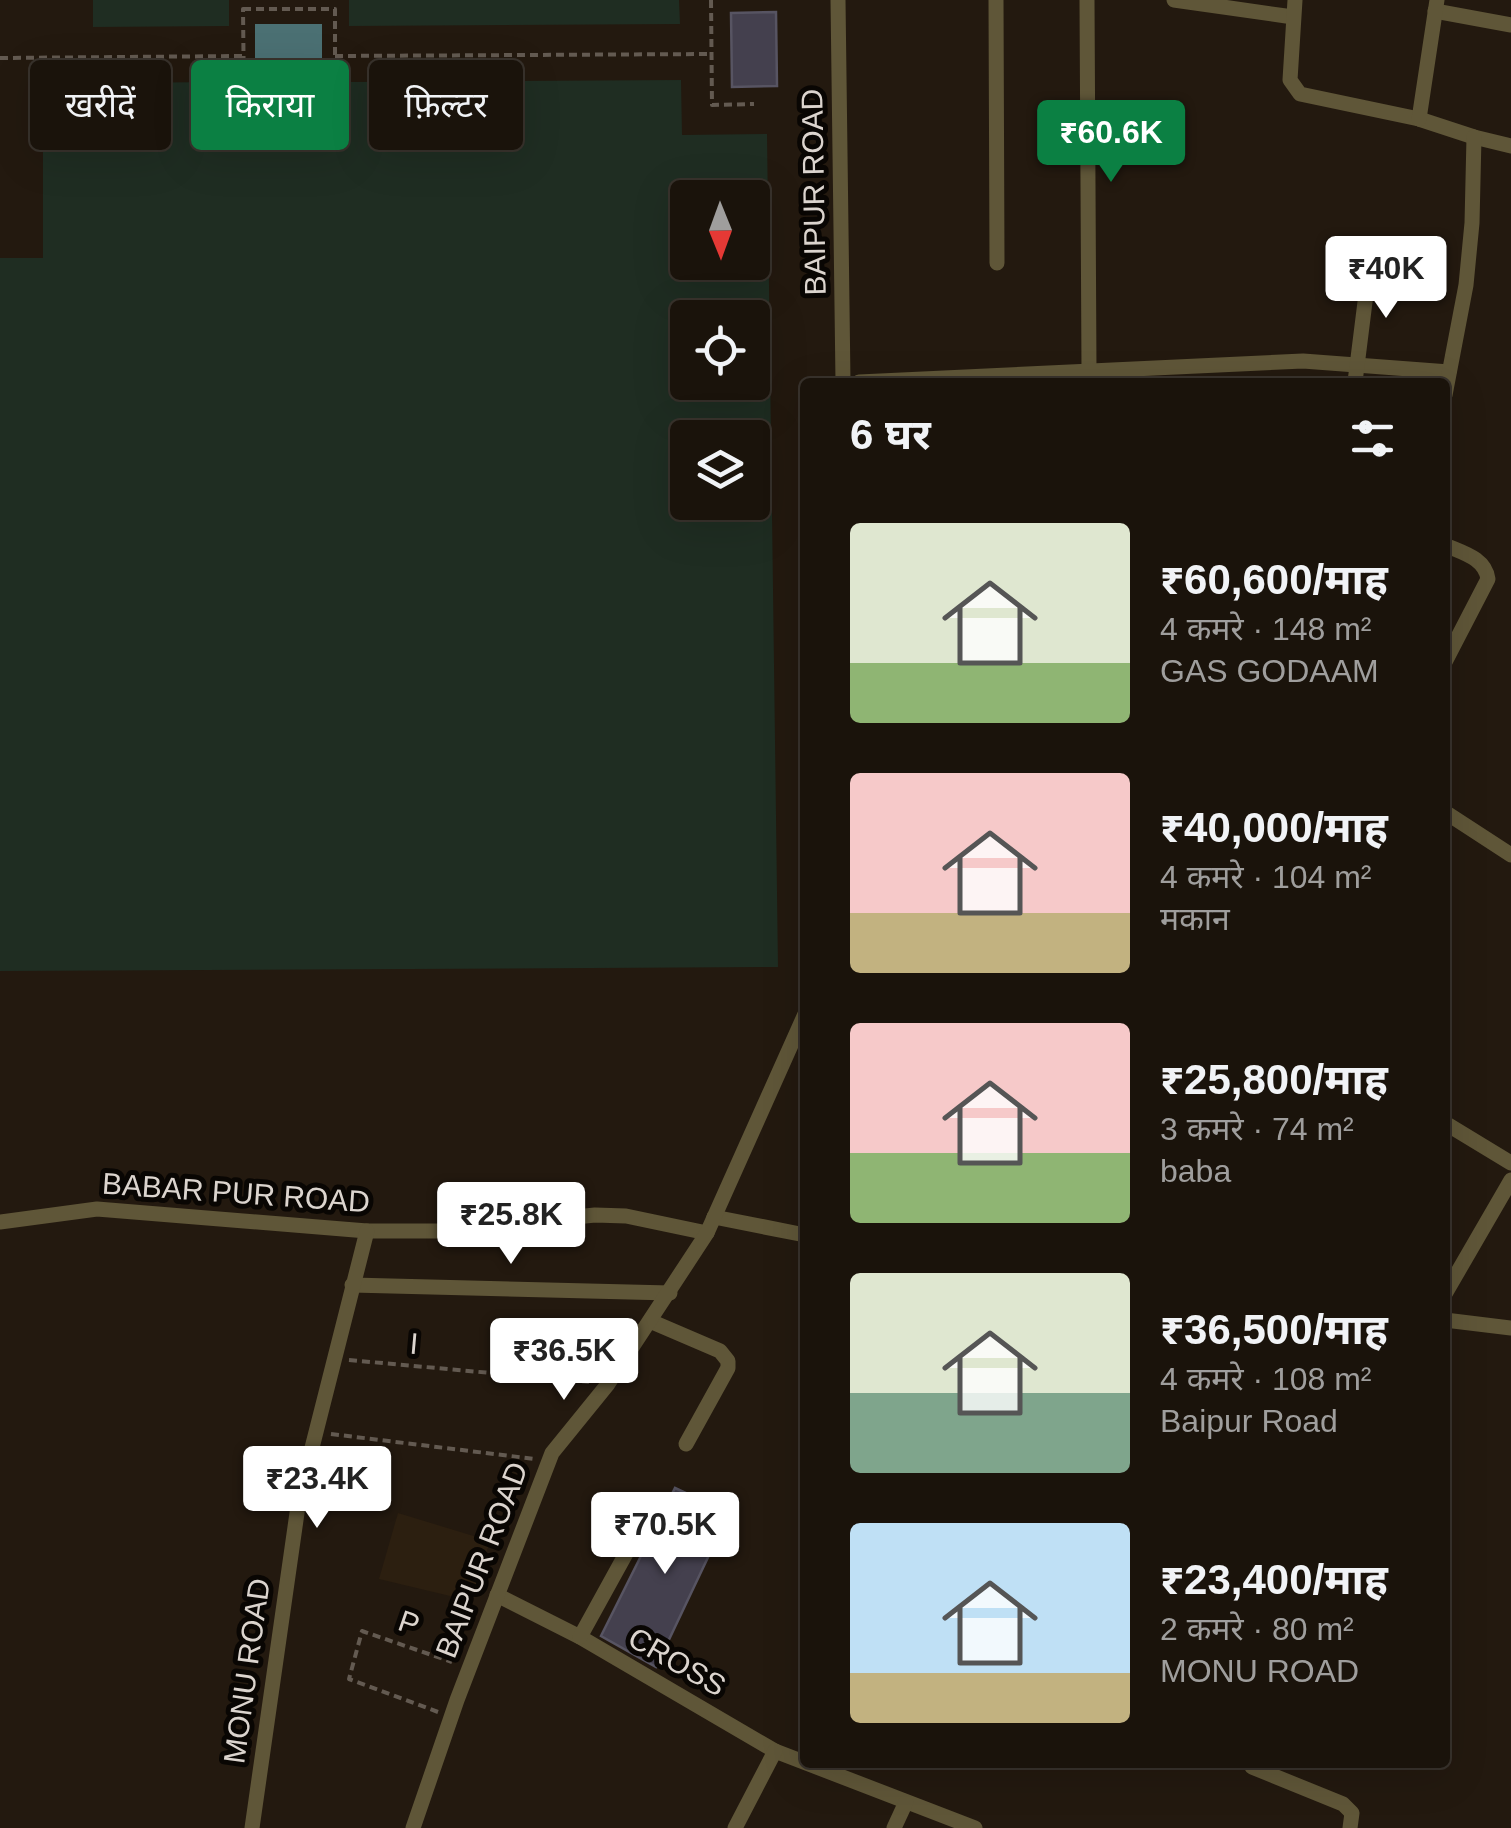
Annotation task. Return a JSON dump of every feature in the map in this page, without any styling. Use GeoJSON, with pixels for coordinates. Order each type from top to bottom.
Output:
{"type":"FeatureCollection","features":[{"type":"Feature","properties":{"kind":"street","name":"BAIPUR ROAD"},"geometry":{"type":"LineString","coordinates":[[838,0],[843,378]]}},
{"type":"Feature","properties":{"kind":"street"},"geometry":{"type":"LineString","coordinates":[[996,0],[997,262]]}},
{"type":"Feature","properties":{"kind":"street"},"geometry":{"type":"LineString","coordinates":[[1086,0],[1090,370]]}},
{"type":"Feature","properties":{"kind":"street"},"geometry":{"type":"LineString","coordinates":[[1174,0],[1294,8],[1290,80],[1300,94],[1419,118],[1474,138],[1511,146]]}},
{"type":"Feature","properties":{"kind":"street"},"geometry":{"type":"LineString","coordinates":[[1419,118],[1436,6],[1511,25]]}},
{"type":"Feature","properties":{"kind":"street"},"geometry":{"type":"LineString","coordinates":[[1448,378],[1466,285],[1474,138]]}},
{"type":"Feature","properties":{"kind":"street"},"geometry":{"type":"LineString","coordinates":[[1355,378],[1372,254]]}},
{"type":"Feature","properties":{"kind":"street"},"geometry":{"type":"LineString","coordinates":[[1007,378],[1090,370],[1109,376],[1222,362],[1303,361],[1449,372]]}},
{"type":"Feature","properties":{"kind":"street"},"geometry":{"type":"LineString","coordinates":[[1222,362],[1222,378]]}},
{"type":"Feature","properties":{"kind":"street"},"geometry":{"type":"LineString","coordinates":[[1450,546],[1477,560],[1486,568],[1488,580],[1450,652]]}},
{"type":"Feature","properties":{"kind":"street"},"geometry":{"type":"LineString","coordinates":[[1450,815],[1511,854]]}},
{"type":"Feature","properties":{"kind":"street","name":"BAIPUR ROAD"},"geometry":{"type":"LineString","coordinates":[[413,1828],[469,1668],[550,1460],[608,1384],[707,1233],[800,1025]]}},
{"type":"Feature","properties":{"kind":"street"},"geometry":{"type":"LineString","coordinates":[[1450,1126],[1511,1163]]}},
{"type":"Feature","properties":{"kind":"street"},"geometry":{"type":"LineString","coordinates":[[1450,1285],[1511,1180]]}},
{"type":"Feature","properties":{"kind":"street","name":"BABAR PUR ROAD"},"geometry":{"type":"LineString","coordinates":[[0,1222],[98,1209],[367,1231],[488,1228],[610,1216],[707,1233]]}},
{"type":"Feature","properties":{"kind":"street"},"geometry":{"type":"LineString","coordinates":[[714,1217],[800,1234]]}},
{"type":"Feature","properties":{"kind":"street","name":"MONU ROAD"},"geometry":{"type":"LineString","coordinates":[[252,1828],[298,1499],[367,1231]]}},
{"type":"Feature","properties":{"kind":"street"},"geometry":{"type":"LineString","coordinates":[[352,1286],[670,1293]]}},
{"type":"Feature","properties":{"kind":"street"},"geometry":{"type":"LineString","coordinates":[[650,1321],[720,1351],[728,1361],[728,1368],[686,1444]]}},
{"type":"Feature","properties":{"kind":"street"},"geometry":{"type":"LineString","coordinates":[[1450,1321],[1511,1328]]}},
{"type":"Feature","properties":{"kind":"street"},"geometry":{"type":"LineString","coordinates":[[580,1637],[655,1501]]}},
{"type":"Feature","properties":{"kind":"street","name":"CROSS"},"geometry":{"type":"LineString","coordinates":[[497,1595],[580,1637],[775,1751],[800,1761]]}},
{"type":"Feature","properties":{"kind":"street"},"geometry":{"type":"LineString","coordinates":[[734,1828],[775,1751]]}},
{"type":"Feature","properties":{"kind":"street","name":"CROSS"},"geometry":{"type":"LineString","coordinates":[[819,1768],[976,1828]]}},
{"type":"Feature","properties":{"kind":"street"},"geometry":{"type":"LineString","coordinates":[[1252,1768],[1344,1804],[1352,1813],[1350,1828]]}},
{"type":"Feature","properties":{"kind":"street"},"geometry":{"type":"LineString","coordinates":[[894,1828],[906,1802]]}},
{"type":"Feature","properties":{"kind":"path"},"geometry":{"type":"LineString","coordinates":[[711,0],[712,105],[754,104]]}},
{"type":"Feature","properties":{"kind":"path"},"geometry":{"type":"LineString","coordinates":[[244,9],[334,9],[335,56],[335,101],[244,102],[244,9]]}},
{"type":"Feature","properties":{"kind":"path"},"geometry":{"type":"LineString","coordinates":[[335,56],[712,54]]}},
{"type":"Feature","properties":{"kind":"path"},"geometry":{"type":"LineString","coordinates":[[0,58],[244,56]]}},
{"type":"Feature","properties":{"kind":"path","name":"I"},"geometry":{"type":"LineString","coordinates":[[334,1359],[608,1384]]}},
{"type":"Feature","properties":{"kind":"path"},"geometry":{"type":"LineString","coordinates":[[316,1432],[550,1460]]}},
{"type":"Feature","properties":{"kind":"path","name":"P"},"geometry":{"type":"LineString","coordinates":[[452,1717],[349,1679],[362,1631],[469,1668]]}},
{"type":"Feature","properties":{"kind":"shaded area"},"geometry":{"type":"Polygon","coordinates":[[[398,1513],[490,1541],[471,1601],[379,1579],[398,1513]]]}},
{"type":"Feature","properties":{"kind":"green space"},"geometry":{"type":"Polygon","coordinates":[[[93,0],[229,0],[229,26],[93,27],[93,0]]]}},
{"type":"Feature","properties":{"kind":"green space"},"geometry":{"type":"Polygon","coordinates":[[[349,0],[679,0],[680,24],[349,26],[349,0]]]}},
{"type":"Feature","properties":{"kind":"green space"},"geometry":{"type":"Polygon","coordinates":[[[681,80],[682,135],[767,134],[768,180],[670,180],[670,280],[769,280],[769,300],[670,300],[670,400],[770,400],[770,361],[778,967],[0,971],[0,258],[43,258],[43,150],[171,150],[171,82],[191,82],[191,150],[349,150],[350,82],[369,82],[369,150],[523,150],[523,81],[681,80]]]}},
{"type":"Feature","properties":{"kind":"water"},"geometry":{"type":"Polygon","coordinates":[[[255,24],[322,24],[322,60],[255,60],[255,24]]]}},
{"type":"Feature","properties":{"kind":"building"},"geometry":{"type":"Polygon","coordinates":[[[776,12],[777,86],[732,87],[731,13],[776,12]]]}},
{"type":"Feature","properties":{"kind":"building"},"geometry":{"type":"Polygon","coordinates":[[[675,1488],[729,1513],[656,1667],[601,1636],[675,1488]]]}}]}
